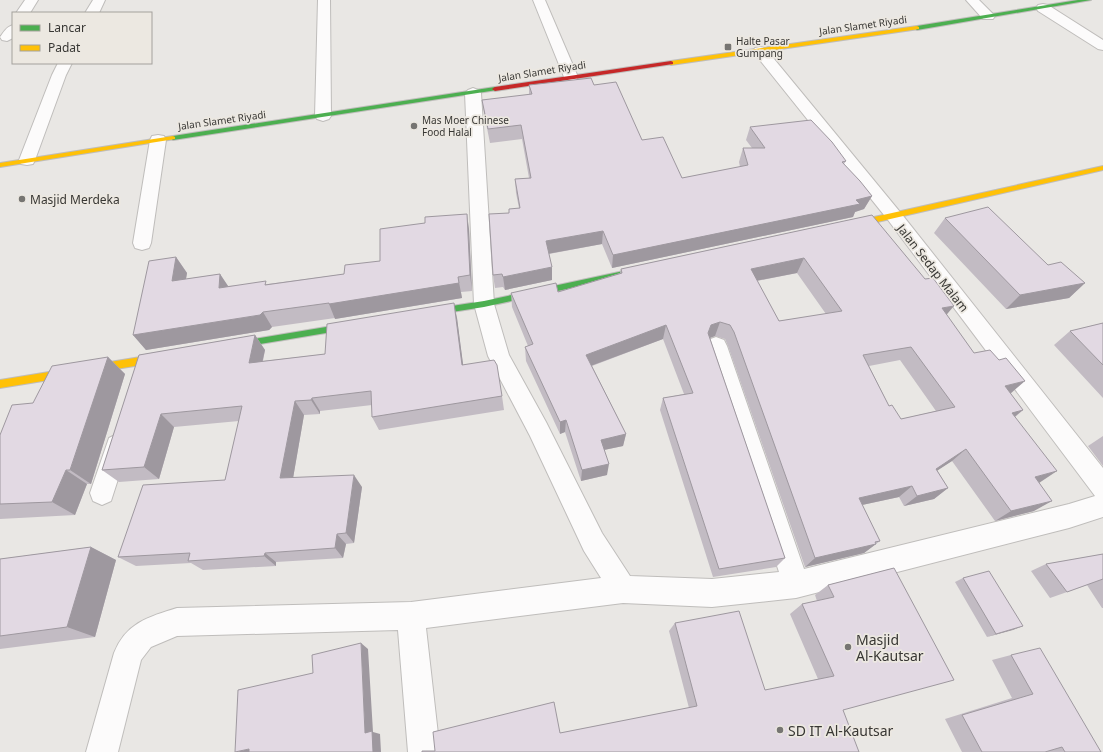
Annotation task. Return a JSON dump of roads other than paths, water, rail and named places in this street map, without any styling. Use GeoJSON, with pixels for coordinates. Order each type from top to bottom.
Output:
{"type":"FeatureCollection","features":[{"type":"Feature","properties":{"kind":"main road","name":"Jalan Slamet Riyadi"},"geometry":{"type":"LineString","coordinates":[[0,165],[158,140],[473,94],[570,77],[760,51],[1081,1]]}},
{"type":"Feature","properties":{"kind":"main road"},"geometry":{"type":"LineString","coordinates":[[840,228],[1103,168]]}},
{"type":"Feature","properties":{"kind":"main road"},"geometry":{"type":"LineString","coordinates":[[414,315],[484,304],[639,271]]}},
{"type":"Feature","properties":{"kind":"main road"},"geometry":{"type":"LineString","coordinates":[[220,348],[368,323]]}},
{"type":"Feature","properties":{"kind":"main road"},"geometry":{"type":"LineString","coordinates":[[0,384],[173,356]]}},
{"type":"Feature","properties":{"kind":"street"},"geometry":{"type":"LineString","coordinates":[[24,12],[32,0]]}},
{"type":"Feature","properties":{"kind":"street"},"geometry":{"type":"LineString","coordinates":[[93,12],[99,0]]}},
{"type":"Feature","properties":{"kind":"street"},"geometry":{"type":"LineString","coordinates":[[323,116],[324,0]]}},
{"type":"Feature","properties":{"kind":"street"},"geometry":{"type":"LineString","coordinates":[[539,0],[570,77]]}},
{"type":"Feature","properties":{"kind":"street"},"geometry":{"type":"LineString","coordinates":[[972,0],[988,16]]}},
{"type":"Feature","properties":{"kind":"street"},"geometry":{"type":"LineString","coordinates":[[1043,8],[1103,46]]}},
{"type":"Feature","properties":{"kind":"street","name":"Jalan Sedap Malam"},"geometry":{"type":"LineString","coordinates":[[760,51],[894,216],[1103,487]]}},
{"type":"Feature","properties":{"kind":"street"},"geometry":{"type":"LineString","coordinates":[[27,160],[64,64]]}},
{"type":"Feature","properties":{"kind":"street"},"geometry":{"type":"LineString","coordinates":[[473,94],[484,304],[499,356],[538,429],[593,542],[623,589]]}},
{"type":"Feature","properties":{"kind":"street"},"geometry":{"type":"LineString","coordinates":[[142,243],[158,140]]}},
{"type":"Feature","properties":{"kind":"street"},"geometry":{"type":"LineString","coordinates":[[716,346],[796,584]]}},
{"type":"Feature","properties":{"kind":"street"},"geometry":{"type":"LineString","coordinates":[[136,383],[142,361]]}},
{"type":"Feature","properties":{"kind":"street"},"geometry":{"type":"LineString","coordinates":[[102,493],[122,427]]}},
{"type":"Feature","properties":{"kind":"street"},"geometry":{"type":"LineString","coordinates":[[102,752],[128,653],[141,637],[159,628],[177,622],[411,616],[623,589],[712,593],[796,584],[1069,516],[1103,505]]}},
{"type":"Feature","properties":{"kind":"street"},"geometry":{"type":"LineString","coordinates":[[411,616],[424,752]]}},
{"type":"Feature","properties":{"kind":"place","name":"Halte Pasar Gumpang"},"geometry":{"type":"Point","coordinates":[728,47]}},
{"type":"Feature","properties":{"kind":"place","name":"Mas Moer Chinese Food Halal"},"geometry":{"type":"Point","coordinates":[414,126]}},
{"type":"Feature","properties":{"kind":"place","name":"Masjid Merdeka"},"geometry":{"type":"Point","coordinates":[22,199]}},
{"type":"Feature","properties":{"kind":"place","name":"Masjid Al-Kautsar"},"geometry":{"type":"Point","coordinates":[848,647]}},
{"type":"Feature","properties":{"kind":"place","name":"SD IT Al-Kautsar"},"geometry":{"type":"Point","coordinates":[780,730]}}]}
